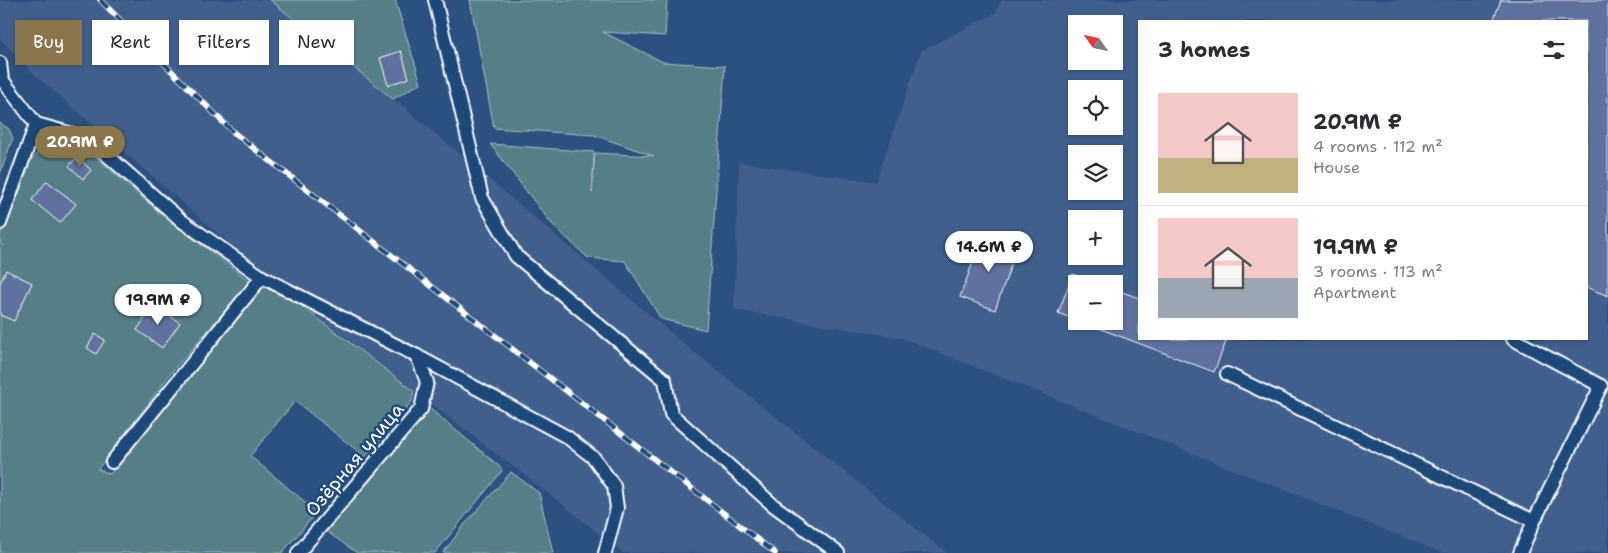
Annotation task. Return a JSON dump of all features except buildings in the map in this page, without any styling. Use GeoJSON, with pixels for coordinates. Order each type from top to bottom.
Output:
{"type":"FeatureCollection","features":[{"type":"Feature","properties":{"kind":"lane"},"geometry":{"type":"LineString","coordinates":[[435,0],[482,198],[516,256],[665,380],[671,414],[773,505],[838,553]]}},
{"type":"Feature","properties":{"kind":"lane"},"geometry":{"type":"LineString","coordinates":[[0,63],[1,78],[36,124],[80,136],[100,149],[182,221],[262,277],[417,356],[567,436],[594,458],[614,486],[617,508],[605,553]]}},
{"type":"Feature","properties":{"kind":"lane"},"geometry":{"type":"LineString","coordinates":[[0,223],[36,124]]}},
{"type":"Feature","properties":{"kind":"lane"},"geometry":{"type":"LineString","coordinates":[[112,462],[262,277]]}},
{"type":"Feature","properties":{"kind":"lane"},"geometry":{"type":"LineString","coordinates":[[1515,340],[1604,387],[1534,521],[1520,553]]}},
{"type":"Feature","properties":{"kind":"lane","name":"Озёрная улица"},"geometry":{"type":"LineString","coordinates":[[298,553],[421,409],[427,382],[417,356]]}},
{"type":"Feature","properties":{"kind":"lane"},"geometry":{"type":"LineString","coordinates":[[1228,374],[1534,521]]}},
{"type":"Feature","properties":{"kind":"shaded area"},"geometry":{"type":"Polygon","coordinates":[[[0,0],[270,0],[295,20],[279,20],[279,65],[351,65],[405,108],[684,344],[947,553],[623,553],[284,291],[25,65],[82,65],[82,20],[15,20],[15,54],[0,39],[0,0]]]}},
{"type":"Feature","properties":{"kind":"shaded area"},"geometry":{"type":"Polygon","coordinates":[[[1002,0],[1608,0],[1608,553],[1443,553],[902,338],[734,310],[739,162],[876,182],[921,51],[995,13],[1002,0]]]}},
{"type":"Feature","properties":{"kind":"green space"},"geometry":{"type":"Polygon","coordinates":[[[270,0],[395,0],[421,83],[393,99],[351,65],[354,65],[354,20],[295,20],[270,0]]]}},
{"type":"Feature","properties":{"kind":"green space"},"geometry":{"type":"Polygon","coordinates":[[[470,0],[667,0],[665,36],[603,32],[663,62],[725,66],[706,330],[661,319],[625,261],[588,258],[551,223],[490,144],[594,152],[592,193],[595,153],[654,156],[594,135],[494,128],[470,0]]]}},
{"type":"Feature","properties":{"kind":"green space"},"geometry":{"type":"Polygon","coordinates":[[[0,123],[9,129],[13,138],[0,174],[0,123]]]}},
{"type":"Feature","properties":{"kind":"green space"},"geometry":{"type":"Polygon","coordinates":[[[55,139],[85,148],[168,220],[250,281],[172,372],[98,469],[110,474],[265,284],[283,292],[414,391],[412,401],[365,457],[295,401],[250,456],[317,512],[282,553],[0,553],[0,249],[2,245],[0,244],[0,235],[28,163],[45,145],[55,139]]]}},
{"type":"Feature","properties":{"kind":"green space"},"geometry":{"type":"Polygon","coordinates":[[[428,407],[500,467],[502,471],[435,553],[357,553],[326,531],[428,407]]]}},
{"type":"Feature","properties":{"kind":"green space"},"geometry":{"type":"Polygon","coordinates":[[[511,472],[539,493],[553,553],[443,553],[465,524],[511,472]]]}},
{"type":"Feature","properties":{"kind":"railway"},"geometry":{"type":"LineString","coordinates":[[100,0],[233,132],[775,553]]}}]}
